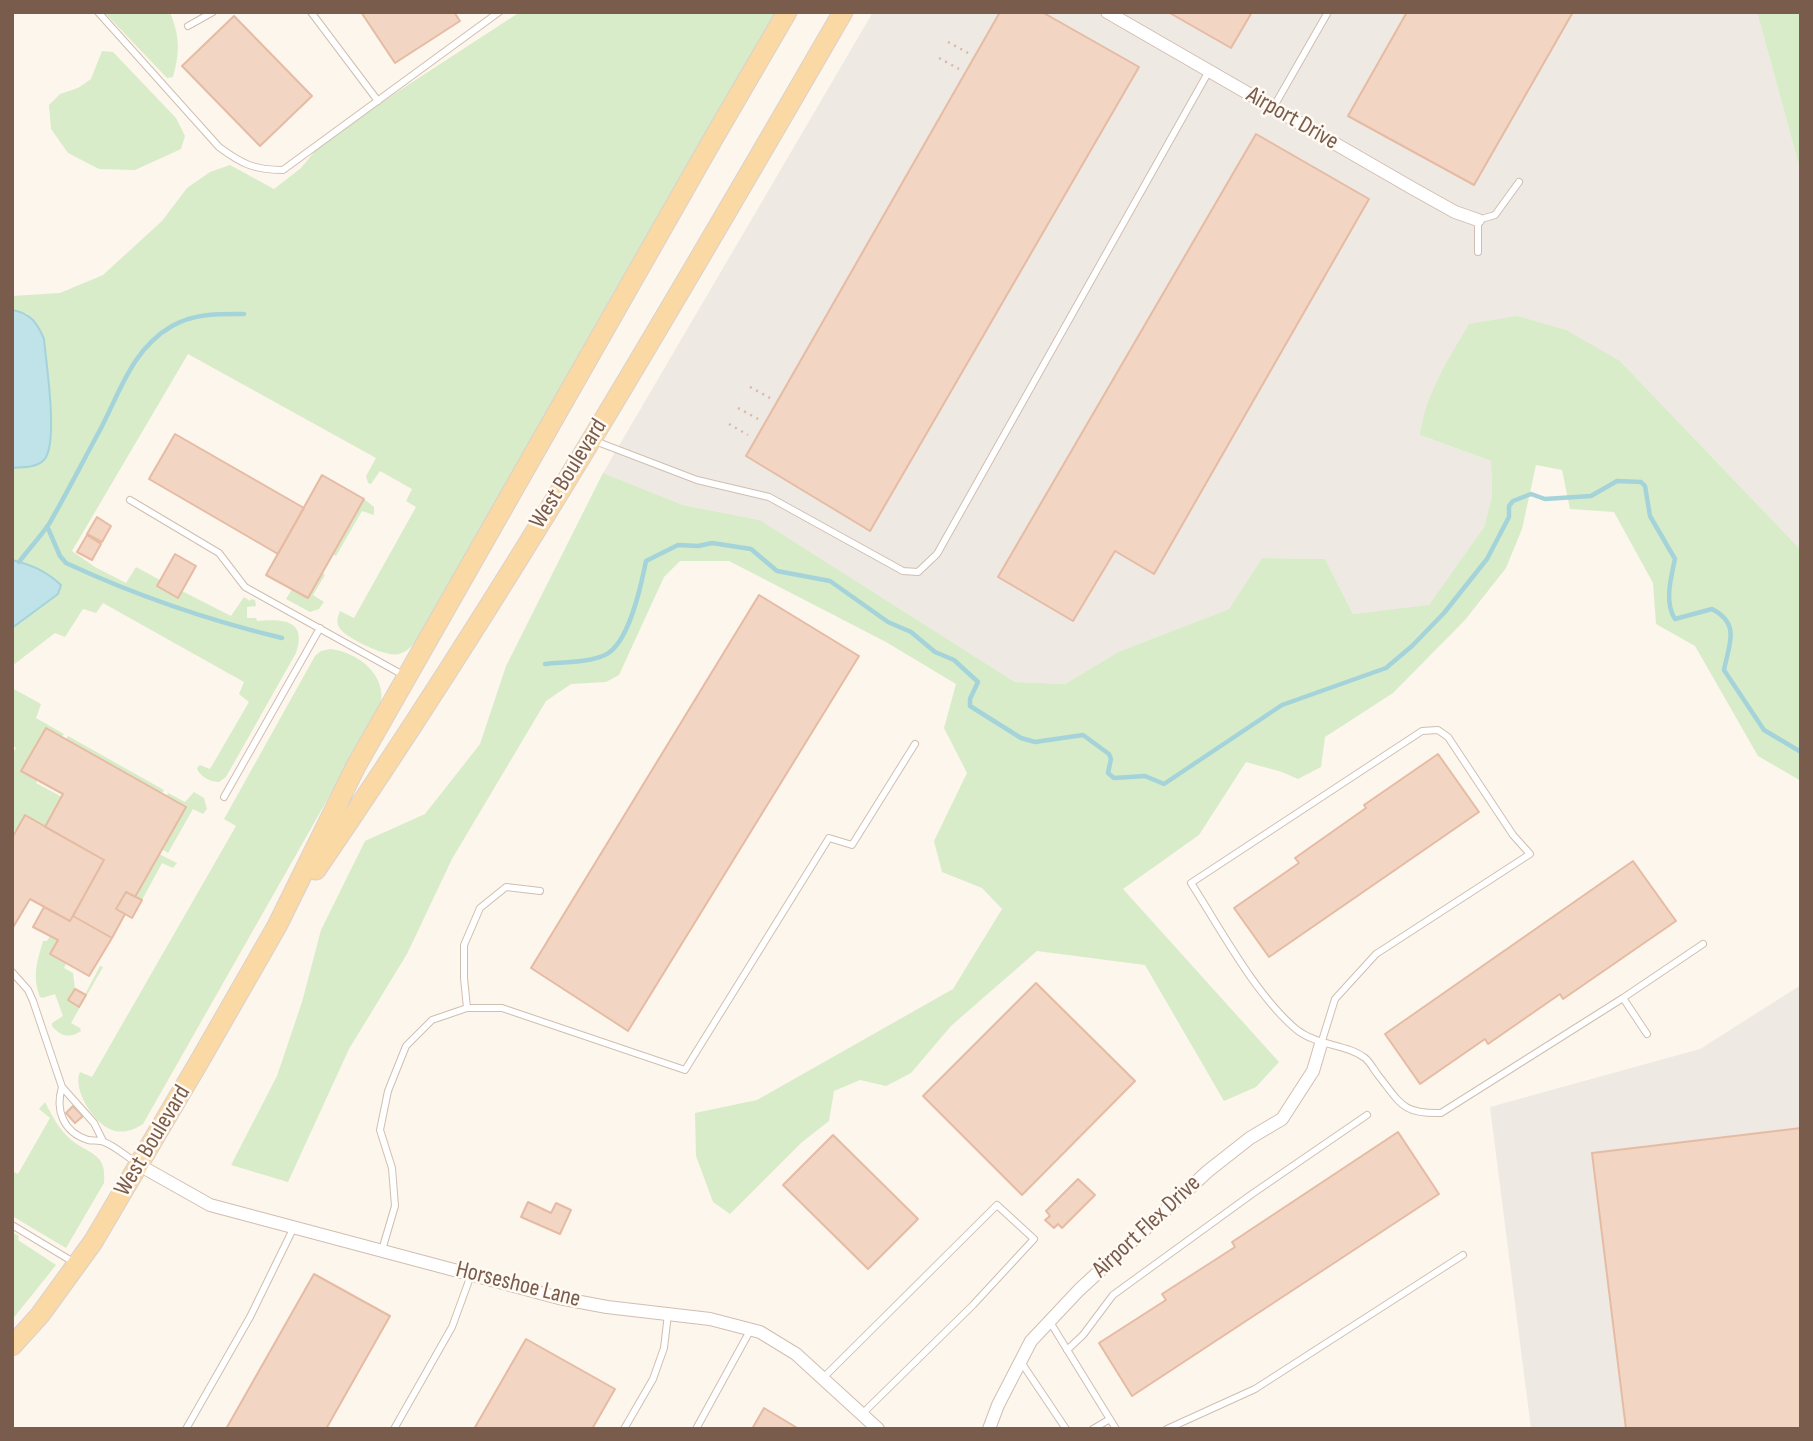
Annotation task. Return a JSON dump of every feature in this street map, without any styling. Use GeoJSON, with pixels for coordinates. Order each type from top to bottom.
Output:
{"type":"FeatureCollection","features":[{"type":"Feature","properties":{"kind":"main road","name":"West Boulevard"},"geometry":{"type":"LineString","coordinates":[[12,1346],[40,1315],[93,1242],[139,1165],[278,926],[356,766],[406,677],[788,12]]}},
{"type":"Feature","properties":{"kind":"main road","name":"West Boulevard"},"geometry":{"type":"LineString","coordinates":[[278,926],[380,777],[590,440],[736,198],[843,12]]}},
{"type":"Feature","properties":{"kind":"street","name":"Airport Drive"},"geometry":{"type":"LineString","coordinates":[[1107,12],[1455,212],[1478,220]]}},
{"type":"Feature","properties":{"kind":"street","name":"Airport Flex Drive"},"geometry":{"type":"LineString","coordinates":[[989,1429],[1031,1341],[1079,1290],[1208,1171],[1250,1138],[1283,1119],[1313,1071],[1321,1044]]}},
{"type":"Feature","properties":{"kind":"street","name":"Horseshoe Lane"},"geometry":{"type":"LineString","coordinates":[[139,1165],[210,1205],[559,1298],[710,1320],[751,1329],[796,1354],[878,1429]]}},
{"type":"Feature","properties":{"kind":"lane"},"geometry":{"type":"LineString","coordinates":[[98,12],[219,148],[242,164],[262,170],[283,170],[499,12]]}},
{"type":"Feature","properties":{"kind":"lane"},"geometry":{"type":"LineString","coordinates":[[188,26],[214,12]]}},
{"type":"Feature","properties":{"kind":"lane"},"geometry":{"type":"LineString","coordinates":[[312,12],[378,101]]}},
{"type":"Feature","properties":{"kind":"lane"},"geometry":{"type":"LineString","coordinates":[[1273,108],[1328,12]]}},
{"type":"Feature","properties":{"kind":"lane"},"geometry":{"type":"LineString","coordinates":[[590,440],[697,480],[769,497],[903,571],[918,572],[937,554],[1209,71]]}},
{"type":"Feature","properties":{"kind":"lane"},"geometry":{"type":"LineString","coordinates":[[1478,251],[1478,220],[1495,215],[1519,181]]}},
{"type":"Feature","properties":{"kind":"lane"},"geometry":{"type":"LineString","coordinates":[[130,500],[219,553],[245,587],[406,677]]}},
{"type":"Feature","properties":{"kind":"lane"},"geometry":{"type":"LineString","coordinates":[[224,797],[320,628]]}},
{"type":"Feature","properties":{"kind":"lane"},"geometry":{"type":"LineString","coordinates":[[1321,1044],[1335,999],[1376,954],[1530,854],[1513,835],[1448,737],[1438,730],[1422,731],[1191,883],[1266,998],[1297,1030],[1321,1044],[1343,1048],[1365,1058],[1402,1105],[1419,1114],[1441,1113],[1703,944]]}},
{"type":"Feature","properties":{"kind":"lane"},"geometry":{"type":"LineString","coordinates":[[382,1250],[395,1206],[392,1168],[380,1130],[388,1091],[406,1046],[432,1020],[467,1009],[502,1008],[685,1070],[829,838],[852,845],[915,744]]}},
{"type":"Feature","properties":{"kind":"lane"},"geometry":{"type":"LineString","coordinates":[[467,1009],[464,945],[480,908],[506,887],[540,891]]}},
{"type":"Feature","properties":{"kind":"lane"},"geometry":{"type":"LineString","coordinates":[[12,972],[28,990],[33,1001],[62,1087],[94,1123],[103,1141]]}},
{"type":"Feature","properties":{"kind":"lane"},"geometry":{"type":"LineString","coordinates":[[1623,998],[1647,1034]]}},
{"type":"Feature","properties":{"kind":"lane"},"geometry":{"type":"LineString","coordinates":[[62,1087],[59,1104],[60,1115],[65,1123],[82,1138],[103,1141],[139,1165]]}},
{"type":"Feature","properties":{"kind":"lane"},"geometry":{"type":"LineString","coordinates":[[1067,1350],[1083,1335],[1113,1295],[1367,1115]]}},
{"type":"Feature","properties":{"kind":"lane"},"geometry":{"type":"LineString","coordinates":[[823,1378],[997,1205],[1034,1239],[973,1305],[862,1414]]}},
{"type":"Feature","properties":{"kind":"lane"},"geometry":{"type":"LineString","coordinates":[[12,1225],[77,1264]]}},
{"type":"Feature","properties":{"kind":"lane"},"geometry":{"type":"LineString","coordinates":[[186,1429],[250,1317],[294,1227]]}},
{"type":"Feature","properties":{"kind":"lane"},"geometry":{"type":"LineString","coordinates":[[1167,1429],[1255,1389],[1463,1255]]}},
{"type":"Feature","properties":{"kind":"lane"},"geometry":{"type":"LineString","coordinates":[[394,1429],[452,1327],[471,1273]]}},
{"type":"Feature","properties":{"kind":"lane"},"geometry":{"type":"LineString","coordinates":[[624,1429],[657,1369],[664,1348],[668,1314]]}},
{"type":"Feature","properties":{"kind":"lane"},"geometry":{"type":"LineString","coordinates":[[1050,1322],[1116,1429]]}},
{"type":"Feature","properties":{"kind":"lane"},"geometry":{"type":"LineString","coordinates":[[696,1429],[751,1329]]}},
{"type":"Feature","properties":{"kind":"lane"},"geometry":{"type":"LineString","coordinates":[[1020,1360],[1066,1429]]}},
{"type":"Feature","properties":{"kind":"lane"},"geometry":{"type":"LineString","coordinates":[[1093,1429],[1110,1419]]}},
{"type":"Feature","properties":{"kind":"path"},"geometry":{"type":"LineString","coordinates":[[948,41],[968,53]]}},
{"type":"Feature","properties":{"kind":"path"},"geometry":{"type":"LineString","coordinates":[[939,58],[959,69]]}},
{"type":"Feature","properties":{"kind":"path"},"geometry":{"type":"LineString","coordinates":[[750,387],[770,398]]}},
{"type":"Feature","properties":{"kind":"path"},"geometry":{"type":"LineString","coordinates":[[738,408],[758,419]]}},
{"type":"Feature","properties":{"kind":"path"},"geometry":{"type":"LineString","coordinates":[[729,424],[748,435]]}},
{"type":"Feature","properties":{"kind":"shaded area"},"geometry":{"type":"Polygon","coordinates":[[[873,12],[1757,12],[1801,173],[1801,550],[1620,361],[1420,435],[1491,461],[1492,496],[1484,527],[1429,606],[1353,614],[1325,559],[1262,558],[1229,609],[1118,652],[1065,684],[1015,682],[760,520],[683,505],[603,473],[873,12]]]}},
{"type":"Feature","properties":{"kind":"shaded area"},"geometry":{"type":"Polygon","coordinates":[[[1801,985],[1801,1429],[1531,1429],[1490,1107],[1700,1049],[1801,985]]]}},
{"type":"Feature","properties":{"kind":"green space"},"geometry":{"type":"Polygon","coordinates":[[[104,12],[170,12],[178,44],[173,77],[167,78],[104,12]]]}},
{"type":"Feature","properties":{"kind":"green space"},"geometry":{"type":"Polygon","coordinates":[[[520,12],[776,12],[417,640],[404,652],[386,653],[367,646],[343,631],[337,621],[340,611],[354,618],[416,507],[406,501],[412,489],[380,471],[371,484],[368,483],[366,476],[376,458],[188,354],[72,551],[126,583],[136,567],[160,580],[178,597],[182,591],[231,616],[244,597],[250,601],[255,600],[256,606],[247,607],[247,618],[256,618],[257,621],[283,621],[295,627],[299,642],[296,653],[226,777],[219,782],[209,780],[200,774],[197,768],[200,765],[210,769],[249,702],[239,694],[244,682],[103,603],[96,613],[83,609],[65,637],[55,633],[12,666],[12,468],[34,466],[28,314],[12,310],[12,296],[60,293],[103,275],[162,221],[187,188],[210,172],[230,165],[274,189],[301,168],[325,139],[520,12]]]}},
{"type":"Feature","properties":{"kind":"green space"},"geometry":{"type":"Polygon","coordinates":[[[1757,12],[1801,12],[1801,173],[1757,12]]]}},
{"type":"Feature","properties":{"kind":"green space"},"geometry":{"type":"Polygon","coordinates":[[[102,51],[113,52],[176,118],[185,136],[181,149],[135,170],[99,169],[68,153],[51,129],[49,105],[60,94],[78,88],[91,79],[102,51]]]}},
{"type":"Feature","properties":{"kind":"green space"},"geometry":{"type":"Polygon","coordinates":[[[1517,316],[1566,330],[1620,361],[1801,550],[1801,781],[1758,756],[1695,646],[1656,624],[1653,583],[1614,512],[1570,509],[1562,470],[1536,465],[1522,529],[1506,568],[1465,620],[1393,693],[1325,737],[1321,767],[1298,779],[1246,762],[1199,835],[1123,889],[1279,1062],[1256,1087],[1224,1101],[1145,965],[1037,951],[951,1026],[911,1073],[886,1086],[860,1080],[834,1091],[829,1121],[801,1143],[730,1214],[713,1202],[696,1156],[695,1113],[757,1100],[953,989],[1002,909],[982,888],[942,872],[934,841],[967,773],[944,728],[956,684],[886,642],[729,561],[680,561],[664,577],[619,675],[606,682],[571,684],[546,701],[452,859],[407,954],[349,1049],[288,1182],[231,1165],[277,1076],[302,1002],[321,930],[365,841],[425,814],[480,744],[506,666],[603,473],[683,505],[760,520],[1015,682],[1065,684],[1118,652],[1229,609],[1262,558],[1325,559],[1353,614],[1429,605],[1484,527],[1492,496],[1491,461],[1420,435],[1427,405],[1439,377],[1469,324],[1517,316]]]}},
{"type":"Feature","properties":{"kind":"green space"},"geometry":{"type":"Polygon","coordinates":[[[364,499],[374,507],[374,515],[362,511],[336,556],[333,554],[364,499]]]}},
{"type":"Feature","properties":{"kind":"green space"},"geometry":{"type":"Polygon","coordinates":[[[322,573],[325,575],[313,595],[324,602],[319,609],[310,612],[286,599],[292,589],[322,573]]]}},
{"type":"Feature","properties":{"kind":"green space"},"geometry":{"type":"Polygon","coordinates":[[[330,649],[360,660],[376,676],[382,696],[380,707],[143,1124],[128,1131],[112,1130],[98,1121],[86,1105],[79,1087],[80,1072],[92,1077],[236,826],[224,819],[315,656],[330,649]]]}},
{"type":"Feature","properties":{"kind":"green space"},"geometry":{"type":"Polygon","coordinates":[[[12,688],[41,704],[36,718],[64,734],[62,737],[45,728],[21,770],[38,780],[36,783],[62,797],[45,827],[16,831],[12,829],[12,755],[16,748],[12,745],[12,688]]]}},
{"type":"Feature","properties":{"kind":"green space"},"geometry":{"type":"Polygon","coordinates":[[[68,736],[164,790],[162,794],[66,739],[68,736]]]}},
{"type":"Feature","properties":{"kind":"green space"},"geometry":{"type":"Polygon","coordinates":[[[194,792],[204,798],[207,809],[203,814],[193,809],[168,853],[162,849],[168,793],[185,802],[194,792]]]}},
{"type":"Feature","properties":{"kind":"green space"},"geometry":{"type":"Polygon","coordinates":[[[159,854],[177,863],[173,868],[162,863],[142,900],[135,897],[159,854]]]}},
{"type":"Feature","properties":{"kind":"green space"},"geometry":{"type":"Polygon","coordinates":[[[50,936],[58,940],[50,954],[66,964],[64,968],[73,973],[75,989],[68,1000],[79,1006],[100,966],[103,967],[71,1023],[81,1031],[69,1036],[58,1032],[52,1026],[52,1023],[63,1016],[55,994],[42,998],[38,989],[37,962],[43,941],[47,941],[50,936]]]}},
{"type":"Feature","properties":{"kind":"green space"},"geometry":{"type":"Polygon","coordinates":[[[45,1102],[62,1131],[95,1155],[103,1165],[104,1183],[66,1248],[12,1216],[12,1171],[18,1174],[50,1118],[39,1109],[45,1102]]]}},
{"type":"Feature","properties":{"kind":"green space"},"geometry":{"type":"Polygon","coordinates":[[[12,1232],[19,1236],[18,1240],[56,1265],[12,1320],[12,1232]]]}},
{"type":"Feature","properties":{"kind":"water"},"geometry":{"type":"Polygon","coordinates":[[[12,310],[24,313],[32,319],[44,339],[51,438],[41,463],[12,468],[12,310]]]}},
{"type":"Feature","properties":{"kind":"water"},"geometry":{"type":"Polygon","coordinates":[[[12,560],[38,569],[61,585],[58,594],[12,628],[12,560]]]}},
{"type":"Feature","properties":{"kind":"building"},"geometry":{"type":"Polygon","coordinates":[[[361,12],[454,12],[460,21],[395,63],[361,12]]]}},
{"type":"Feature","properties":{"kind":"building"},"geometry":{"type":"Polygon","coordinates":[[[1000,12],[1042,12],[1139,67],[870,531],[746,456],[1000,12]]]}},
{"type":"Feature","properties":{"kind":"building"},"geometry":{"type":"Polygon","coordinates":[[[1168,12],[1252,12],[1231,48],[1168,12]]]}},
{"type":"Feature","properties":{"kind":"building"},"geometry":{"type":"Polygon","coordinates":[[[1407,12],[1573,12],[1474,185],[1348,116],[1407,12]]]}},
{"type":"Feature","properties":{"kind":"building"},"geometry":{"type":"Polygon","coordinates":[[[234,16],[312,96],[260,146],[182,66],[234,16]]]}},
{"type":"Feature","properties":{"kind":"building"},"geometry":{"type":"Polygon","coordinates":[[[1256,134],[1369,199],[1154,574],[1115,551],[1073,621],[998,577],[1256,134]]]}},
{"type":"Feature","properties":{"kind":"building"},"geometry":{"type":"Polygon","coordinates":[[[175,434],[304,508],[278,554],[149,479],[175,434]]]}},
{"type":"Feature","properties":{"kind":"building"},"geometry":{"type":"Polygon","coordinates":[[[322,475],[364,499],[308,598],[266,575],[322,475]]]}},
{"type":"Feature","properties":{"kind":"building"},"geometry":{"type":"Polygon","coordinates":[[[97,517],[111,526],[102,542],[87,534],[97,517]]]}},
{"type":"Feature","properties":{"kind":"building"},"geometry":{"type":"Polygon","coordinates":[[[87,535],[101,544],[92,560],[77,552],[87,535]]]}},
{"type":"Feature","properties":{"kind":"building"},"geometry":{"type":"Polygon","coordinates":[[[175,554],[196,566],[178,598],[157,586],[175,554]]]}},
{"type":"Feature","properties":{"kind":"building"},"geometry":{"type":"Polygon","coordinates":[[[759,595],[859,656],[628,1031],[531,968],[759,595]]]}},
{"type":"Feature","properties":{"kind":"building"},"geometry":{"type":"Polygon","coordinates":[[[46,728],[186,807],[135,897],[126,892],[116,909],[125,914],[112,938],[73,916],[104,860],[45,827],[63,794],[21,771],[46,728]]]}},
{"type":"Feature","properties":{"kind":"building"},"geometry":{"type":"Polygon","coordinates":[[[1438,754],[1479,812],[1269,957],[1234,908],[1299,863],[1295,858],[1366,808],[1364,805],[1438,754]]]}},
{"type":"Feature","properties":{"kind":"building"},"geometry":{"type":"Polygon","coordinates":[[[25,815],[104,860],[70,921],[30,899],[12,929],[12,838],[25,815]]]}},
{"type":"Feature","properties":{"kind":"building"},"geometry":{"type":"Polygon","coordinates":[[[1633,861],[1676,921],[1563,999],[1560,994],[1488,1044],[1485,1039],[1420,1084],[1385,1034],[1633,861]]]}},
{"type":"Feature","properties":{"kind":"building"},"geometry":{"type":"Polygon","coordinates":[[[126,892],[142,900],[132,918],[116,909],[126,892]]]}},
{"type":"Feature","properties":{"kind":"building"},"geometry":{"type":"Polygon","coordinates":[[[44,907],[70,921],[73,916],[112,938],[89,976],[50,954],[58,940],[33,927],[44,907]]]}},
{"type":"Feature","properties":{"kind":"building"},"geometry":{"type":"Polygon","coordinates":[[[1036,983],[1135,1081],[1022,1195],[923,1096],[1036,983]]]}},
{"type":"Feature","properties":{"kind":"building"},"geometry":{"type":"Polygon","coordinates":[[[75,989],[86,995],[79,1007],[68,1000],[75,989]]]}},
{"type":"Feature","properties":{"kind":"building"},"geometry":{"type":"Polygon","coordinates":[[[73,1106],[83,1116],[75,1123],[66,1113],[73,1106]]]}},
{"type":"Feature","properties":{"kind":"building"},"geometry":{"type":"Polygon","coordinates":[[[1801,1128],[1801,1429],[1626,1429],[1592,1153],[1801,1128]]]}},
{"type":"Feature","properties":{"kind":"building"},"geometry":{"type":"Polygon","coordinates":[[[1398,1132],[1439,1194],[1132,1396],[1099,1343],[1166,1300],[1162,1294],[1235,1247],[1232,1242],[1398,1132]]]}},
{"type":"Feature","properties":{"kind":"building"},"geometry":{"type":"Polygon","coordinates":[[[833,1135],[918,1219],[868,1269],[783,1185],[833,1135]]]}},
{"type":"Feature","properties":{"kind":"building"},"geometry":{"type":"Polygon","coordinates":[[[1078,1179],[1095,1195],[1062,1228],[1058,1224],[1054,1228],[1045,1220],[1050,1216],[1046,1211],[1078,1179]]]}},
{"type":"Feature","properties":{"kind":"building"},"geometry":{"type":"Polygon","coordinates":[[[528,1202],[551,1213],[556,1203],[571,1210],[560,1234],[521,1217],[528,1202]]]}},
{"type":"Feature","properties":{"kind":"building"},"geometry":{"type":"Polygon","coordinates":[[[314,1274],[390,1316],[326,1429],[226,1429],[314,1274]]]}},
{"type":"Feature","properties":{"kind":"building"},"geometry":{"type":"Polygon","coordinates":[[[526,1339],[615,1389],[592,1429],[474,1429],[526,1339]]]}},
{"type":"Feature","properties":{"kind":"building"},"geometry":{"type":"Polygon","coordinates":[[[764,1408],[799,1429],[752,1429],[764,1408]]]}},
{"type":"Feature","properties":{"kind":"waterway"},"geometry":{"type":"LineString","coordinates":[[19,562],[49,524],[128,372],[147,347],[158,336],[180,322],[207,315],[244,314]]}},
{"type":"Feature","properties":{"kind":"waterway"},"geometry":{"type":"LineString","coordinates":[[545,664],[591,660],[613,649],[621,639],[633,613],[646,561],[678,545],[698,546],[712,543],[751,549],[777,571],[830,581],[888,622],[911,632],[935,652],[954,660],[978,682],[970,699],[970,706],[1021,738],[1035,742],[1083,735],[1109,754],[1111,759],[1108,773],[1114,778],[1145,776],[1164,784],[1282,705],[1386,668],[1444,613],[1487,559],[1509,517],[1509,506],[1513,501],[1531,494],[1545,499],[1591,496],[1617,481],[1641,482],[1645,486],[1650,516],[1675,559],[1669,598],[1675,619],[1712,609],[1727,621],[1731,635],[1724,670],[1764,730],[1801,752]]}},
{"type":"Feature","properties":{"kind":"waterway"},"geometry":{"type":"LineString","coordinates":[[47,526],[60,556],[66,563],[172,606],[282,638]]}}]}
